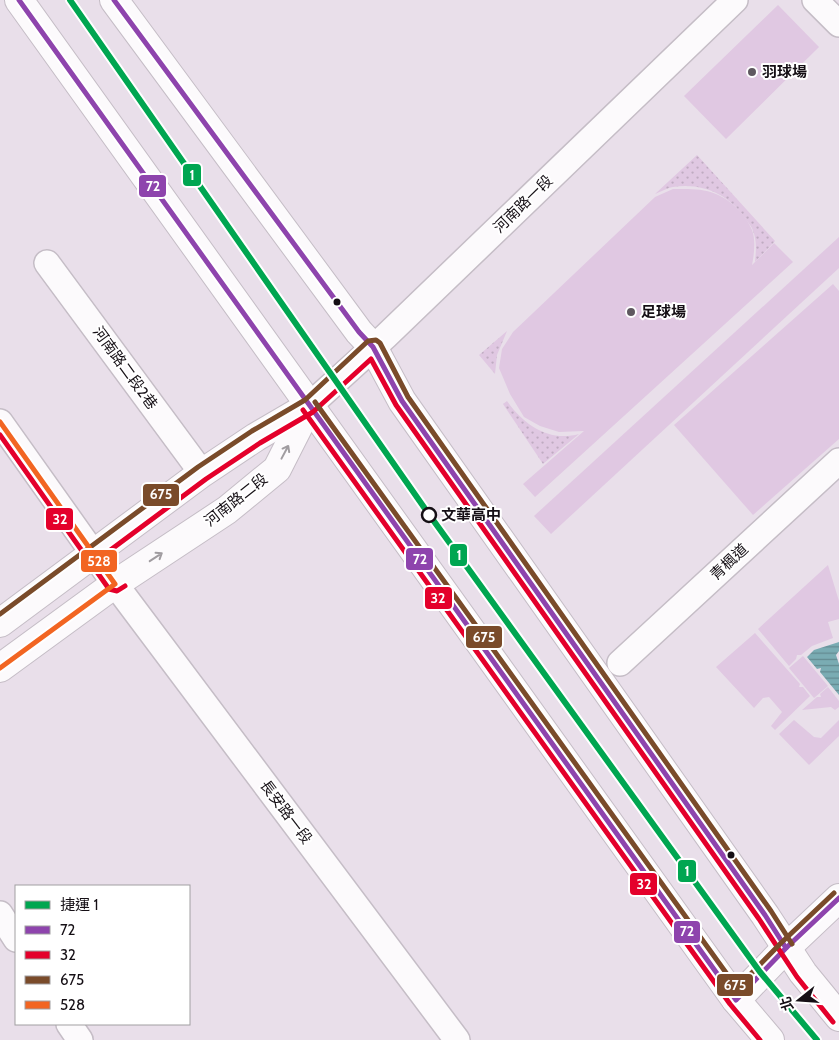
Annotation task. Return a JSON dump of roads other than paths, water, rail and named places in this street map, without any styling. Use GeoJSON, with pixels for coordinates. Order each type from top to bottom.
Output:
{"type":"FeatureCollection","features":[{"type":"Feature","properties":{"kind":"main road"},"geometry":{"type":"LineString","coordinates":[[19,0],[736,1000],[770,1040]]}},
{"type":"Feature","properties":{"kind":"main road"},"geometry":{"type":"LineString","coordinates":[[114,0],[359,332],[373,347],[402,401],[760,906],[803,973],[839,1017]]}},
{"type":"Feature","properties":{"kind":"main road"},"geometry":{"type":"LineString","coordinates":[[0,623],[202,473],[256,437],[309,406]]}},
{"type":"Feature","properties":{"kind":"main road","name":"河南路二段"},"geometry":{"type":"LineString","coordinates":[[0,668],[115,584],[227,510],[276,469],[309,406]]}},
{"type":"Feature","properties":{"kind":"main road"},"geometry":{"type":"LineString","coordinates":[[736,1000],[786,948],[839,898]]}},
{"type":"Feature","properties":{"kind":"street","name":"河南路一段"},"geometry":{"type":"LineString","coordinates":[[309,406],[735,0]]}},
{"type":"Feature","properties":{"kind":"street"},"geometry":{"type":"LineString","coordinates":[[815,0],[839,24]]}},
{"type":"Feature","properties":{"kind":"street","name":"河南路二段2巷"},"geometry":{"type":"LineString","coordinates":[[47,263],[202,473]]}},
{"type":"Feature","properties":{"kind":"street","name":"長安路一段"},"geometry":{"type":"LineString","coordinates":[[0,422],[115,584],[457,1040]]}},
{"type":"Feature","properties":{"kind":"street","name":"青楓道"},"geometry":{"type":"LineString","coordinates":[[620,663],[783,525],[839,461]]}},
{"type":"Feature","properties":{"kind":"street"},"geometry":{"type":"LineString","coordinates":[[0,914],[15,938]]}},
{"type":"Feature","properties":{"kind":"street"},"geometry":{"type":"LineString","coordinates":[[70,1025],[80,1040]]}},
{"type":"Feature","properties":{"kind":"water"},"geometry":{"type":"Polygon","coordinates":[[[839,642],[839,651],[836,655],[839,664],[839,695],[820,672],[821,668],[817,669],[807,657],[814,650],[839,642]]]}},
{"type":"Feature","properties":{"kind":"metro line","name":"1"},"geometry":{"type":"LineString","coordinates":[[70,0],[428,513],[760,972],[817,1040]]}},
{"type":"Feature","properties":{"kind":"place","name":"羽球場"},"geometry":{"type":"Point","coordinates":[752,72]}},
{"type":"Feature","properties":{"kind":"place","name":"足球場"},"geometry":{"type":"Point","coordinates":[631,312]}},
{"type":"Feature","properties":{"kind":"place","name":"文華高中"},"geometry":{"type":"Point","coordinates":[429,515]}}]}
